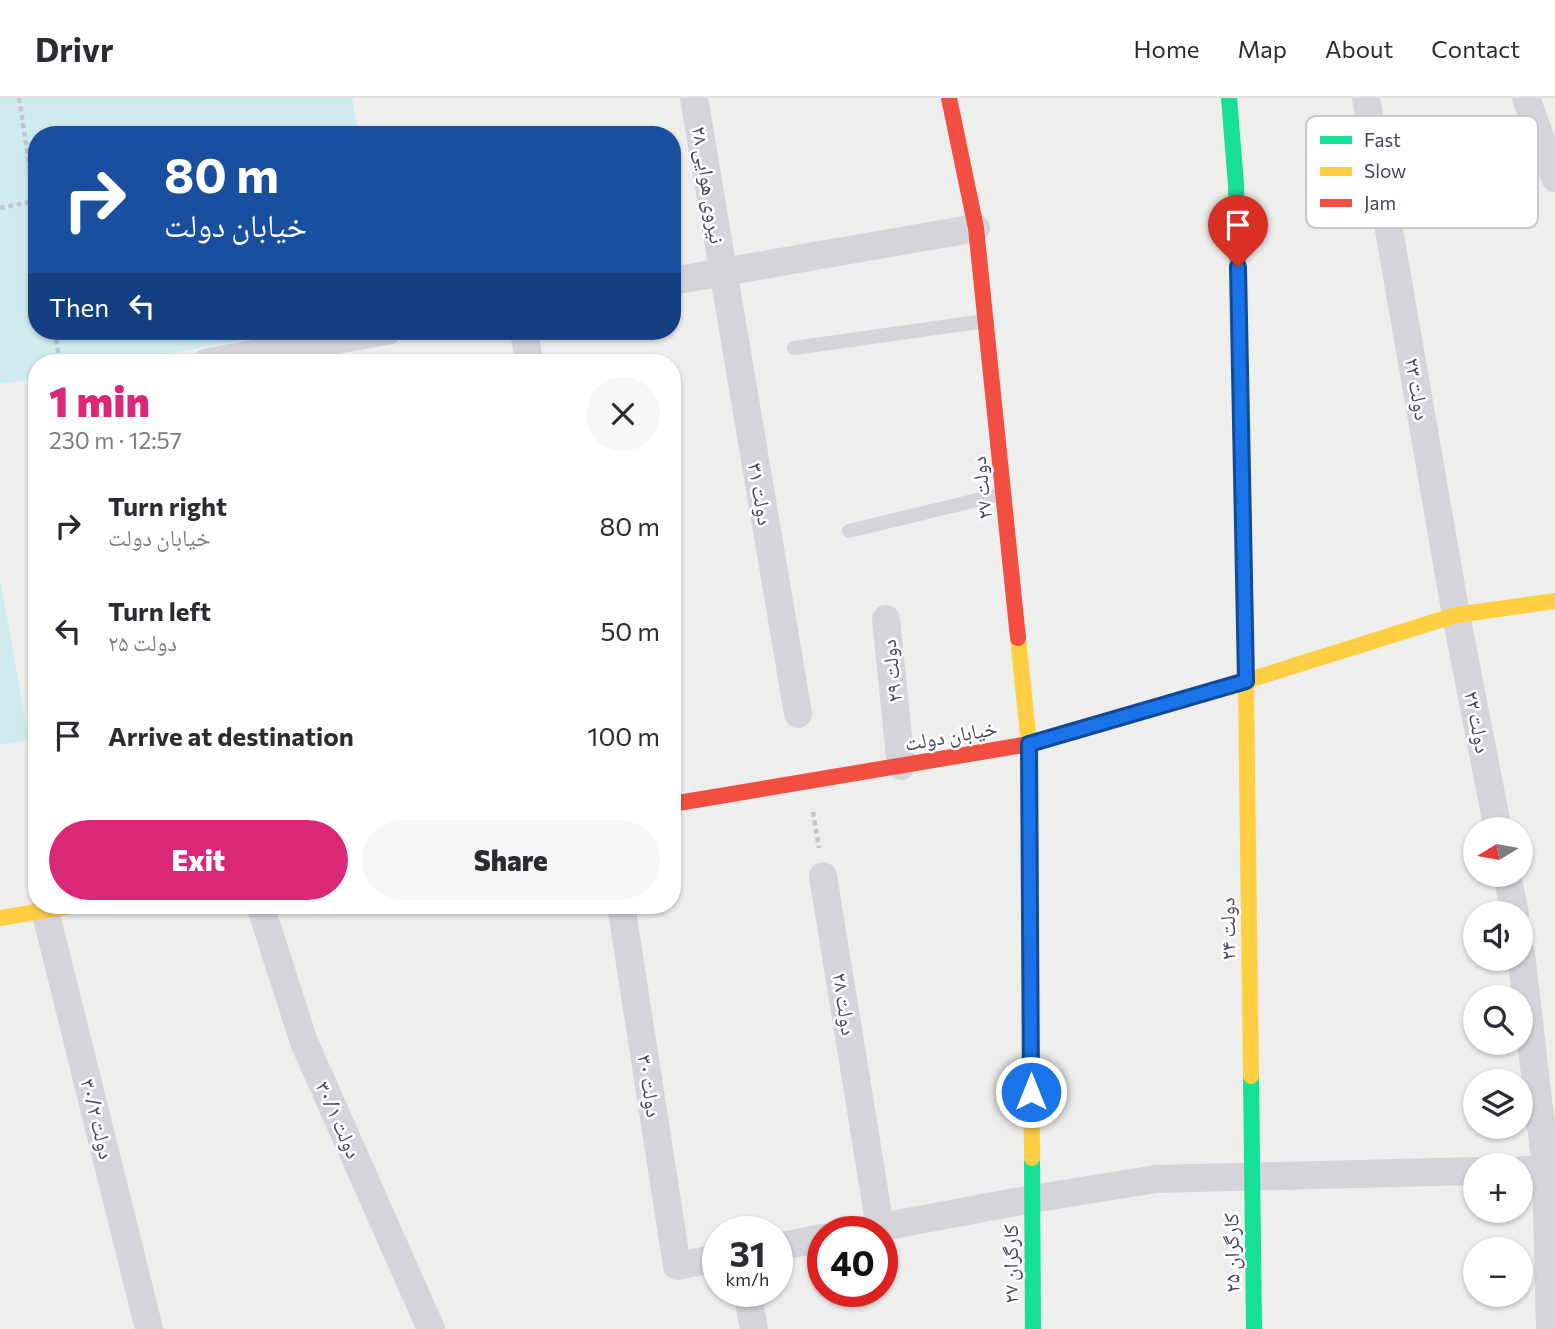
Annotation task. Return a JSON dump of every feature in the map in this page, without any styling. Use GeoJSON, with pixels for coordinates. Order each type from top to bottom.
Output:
{"type":"FeatureCollection","features":[{"type":"Feature","properties":{"kind":"street","name":"نیروی هوایی ۲۸"},"geometry":{"type":"LineString","coordinates":[[694,98],[723,272]]}},
{"type":"Feature","properties":{"kind":"street","name":"دولت ۲۷"},"geometry":{"type":"LineString","coordinates":[[950,98],[976,228],[1029,744],[1032,1199]]}},
{"type":"Feature","properties":{"kind":"street","name":"دولت ۲۴"},"geometry":{"type":"LineString","coordinates":[[1229,98],[1236,185],[1252,1177]]}},
{"type":"Feature","properties":{"kind":"street","name":"دولت ۲۳"},"geometry":{"type":"LineString","coordinates":[[1366,98],[1369,116]]}},
{"type":"Feature","properties":{"kind":"street"},"geometry":{"type":"LineString","coordinates":[[1526,98],[1533,116]]}},
{"type":"Feature","properties":{"kind":"street"},"geometry":{"type":"LineString","coordinates":[[1538,131],[1555,178]]}},
{"type":"Feature","properties":{"kind":"street"},"geometry":{"type":"LineString","coordinates":[[681,279],[976,228]]}},
{"type":"Feature","properties":{"kind":"street","name":"دولت ۲۳"},"geometry":{"type":"LineString","coordinates":[[1389,228],[1456,615]]}},
{"type":"Feature","properties":{"kind":"street","name":"دولت ۳۱"},"geometry":{"type":"LineString","coordinates":[[723,272],[798,715]]}},
{"type":"Feature","properties":{"kind":"street"},"geometry":{"type":"LineString","coordinates":[[299,354],[353,340]]}},
{"type":"Feature","properties":{"kind":"street","name":"خیابان دولت"},"geometry":{"type":"LineString","coordinates":[[681,803],[1029,744],[1246,681],[1456,615],[1555,601]]}},
{"type":"Feature","properties":{"kind":"street","name":"دولت ۲۲"},"geometry":{"type":"LineString","coordinates":[[1456,615],[1495,817]]}},
{"type":"Feature","properties":{"kind":"street","name":"دولت ۲۹"},"geometry":{"type":"LineString","coordinates":[[886,619],[901,766]]}},
{"type":"Feature","properties":{"kind":"street","name":"دولت ۲۸"},"geometry":{"type":"LineString","coordinates":[[823,876],[865,1216]]}},
{"type":"Feature","properties":{"kind":"street"},"geometry":{"type":"LineString","coordinates":[[0,918],[28,913]]}},
{"type":"Feature","properties":{"kind":"street","name":"دولت ۳۰/۲"},"geometry":{"type":"LineString","coordinates":[[46,914],[149,1329]]}},
{"type":"Feature","properties":{"kind":"street","name":"دولت ۳۰/۱"},"geometry":{"type":"LineString","coordinates":[[263,914],[304,1042],[431,1329]]}},
{"type":"Feature","properties":{"kind":"street","name":"دولت ۳۰"},"geometry":{"type":"LineString","coordinates":[[622,914],[677,1266],[702,1261]]}},
{"type":"Feature","properties":{"kind":"street"},"geometry":{"type":"LineString","coordinates":[[1522,971],[1534,1170],[1550,1329]]}},
{"type":"Feature","properties":{"kind":"street"},"geometry":{"type":"LineString","coordinates":[[898,1224],[1156,1179],[1463,1171]]}},
{"type":"Feature","properties":{"kind":"street","name":"کارگران ۲۵"},"geometry":{"type":"LineString","coordinates":[[1252,1177],[1254,1329]]}},
{"type":"Feature","properties":{"kind":"street","name":"کارگران ۲۷"},"geometry":{"type":"LineString","coordinates":[[1032,1199],[1032,1329]]}},
{"type":"Feature","properties":{"kind":"street"},"geometry":{"type":"LineString","coordinates":[[750,1307],[754,1329]]}},
{"type":"Feature","properties":{"kind":"lane"},"geometry":{"type":"LineString","coordinates":[[794,348],[986,321]]}},
{"type":"Feature","properties":{"kind":"lane"},"geometry":{"type":"LineString","coordinates":[[849,531],[1003,493]]}},
{"type":"Feature","properties":{"kind":"path"},"geometry":{"type":"LineString","coordinates":[[19,98],[28,156]]}},
{"type":"Feature","properties":{"kind":"path"},"geometry":{"type":"LineString","coordinates":[[0,208],[28,202]]}},
{"type":"Feature","properties":{"kind":"path"},"geometry":{"type":"LineString","coordinates":[[807,782],[823,876]]}},
{"type":"Feature","properties":{"kind":"shaded area"},"geometry":{"type":"Polygon","coordinates":[[[0,98],[352,98],[357,126],[28,126],[28,340],[244,340],[166,354],[28,354],[28,379],[0,384],[0,98]]]}},
{"type":"Feature","properties":{"kind":"shaded area"},"geometry":{"type":"Polygon","coordinates":[[[0,579],[28,740],[0,745],[0,579]]]}},
{"type":"Feature","properties":{"kind":"traffic: fast"},"geometry":{"type":"LineString","coordinates":[[1229,98],[1236,185],[1245,616]]}},
{"type":"Feature","properties":{"kind":"traffic: fast"},"geometry":{"type":"LineString","coordinates":[[1251,1076],[1254,1329]]}},
{"type":"Feature","properties":{"kind":"traffic: fast"},"geometry":{"type":"LineString","coordinates":[[1032,1158],[1033,1329]]}},
{"type":"Feature","properties":{"kind":"traffic: slow"},"geometry":{"type":"LineString","coordinates":[[1089,727],[1456,615],[1555,601]]}},
{"type":"Feature","properties":{"kind":"traffic: slow"},"geometry":{"type":"LineString","coordinates":[[1245,616],[1251,1076]]}},
{"type":"Feature","properties":{"kind":"traffic: slow"},"geometry":{"type":"LineString","coordinates":[[1018,638],[1029,744],[1032,1158]]}},
{"type":"Feature","properties":{"kind":"traffic: slow"},"geometry":{"type":"LineString","coordinates":[[0,918],[28,913]]}},
{"type":"Feature","properties":{"kind":"traffic: jam"},"geometry":{"type":"LineString","coordinates":[[949,98],[976,228],[1018,638]]}},
{"type":"Feature","properties":{"kind":"traffic: jam"},"geometry":{"type":"LineString","coordinates":[[681,802],[1029,744],[1089,727]]}},
{"type":"Feature","properties":{"kind":"route"},"geometry":{"type":"LineString","coordinates":[[1031,1092],[1029,744],[1246,681],[1238,267]]}}]}
